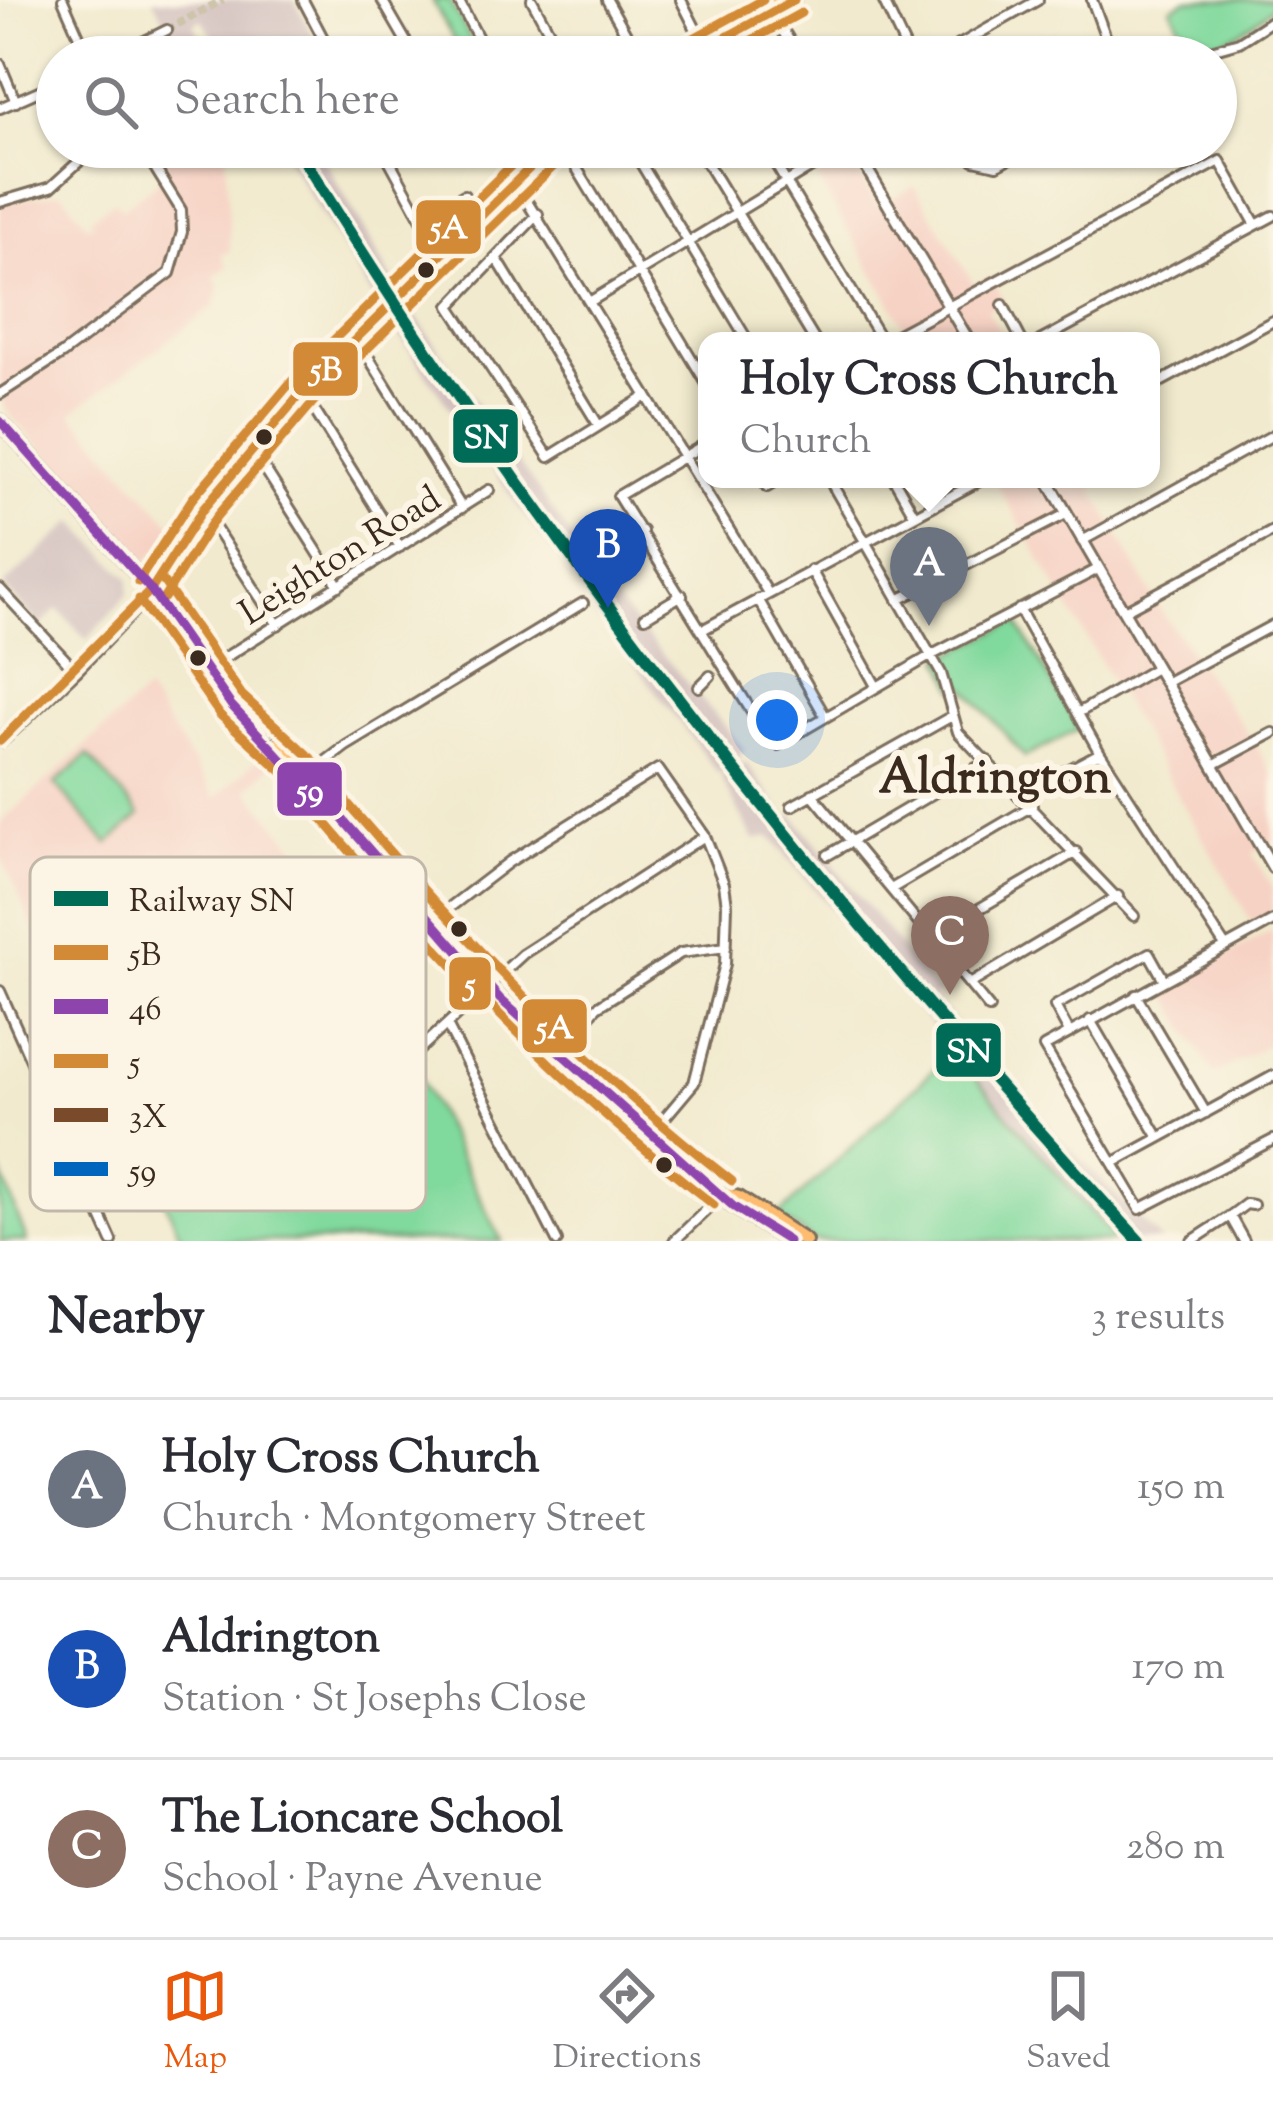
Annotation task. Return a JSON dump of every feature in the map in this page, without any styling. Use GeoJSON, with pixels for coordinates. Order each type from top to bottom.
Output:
{"type":"FeatureCollection","features":[{"type":"Feature","properties":{"kind":"main road"},"geometry":{"type":"LineString","coordinates":[[729,36],[770,4],[794,0]]}},
{"type":"Feature","properties":{"kind":"main road"},"geometry":{"type":"LineString","coordinates":[[0,741],[151,590],[203,509],[303,391],[451,249],[526,168]]}},
{"type":"Feature","properties":{"kind":"main road"},"geometry":{"type":"LineString","coordinates":[[0,421],[151,590],[231,705],[269,743],[279,746],[304,777],[323,789],[324,798],[374,857]]}},
{"type":"Feature","properties":{"kind":"main road"},"geometry":{"type":"LineString","coordinates":[[426,917],[488,987],[556,1051],[734,1207],[788,1241]]}},
{"type":"Feature","properties":{"kind":"main road"},"geometry":{"type":"LineString","coordinates":[[723,1193],[739,1198],[805,1241]]}},
{"type":"Feature","properties":{"kind":"street"},"geometry":{"type":"LineString","coordinates":[[63,0],[79,36]]}},
{"type":"Feature","properties":{"kind":"street"},"geometry":{"type":"LineString","coordinates":[[303,0],[322,36]]}},
{"type":"Feature","properties":{"kind":"street"},"geometry":{"type":"LineString","coordinates":[[382,0],[403,36]]}},
{"type":"Feature","properties":{"kind":"street"},"geometry":{"type":"LineString","coordinates":[[458,0],[477,36]]}},
{"type":"Feature","properties":{"kind":"street"},"geometry":{"type":"LineString","coordinates":[[532,0],[552,36]]}},
{"type":"Feature","properties":{"kind":"street"},"geometry":{"type":"LineString","coordinates":[[608,0],[628,36]]}},
{"type":"Feature","properties":{"kind":"street"},"geometry":{"type":"LineString","coordinates":[[681,0],[699,36]]}},
{"type":"Feature","properties":{"kind":"street"},"geometry":{"type":"LineString","coordinates":[[883,0],[900,36]]}},
{"type":"Feature","properties":{"kind":"street"},"geometry":{"type":"LineString","coordinates":[[975,36],[1038,0]]}},
{"type":"Feature","properties":{"kind":"street"},"geometry":{"type":"LineString","coordinates":[[1092,0],[1105,36]]}},
{"type":"Feature","properties":{"kind":"street"},"geometry":{"type":"LineString","coordinates":[[770,4],[788,36]]}},
{"type":"Feature","properties":{"kind":"street"},"geometry":{"type":"LineString","coordinates":[[1237,43],[1273,20]]}},
{"type":"Feature","properties":{"kind":"street"},"geometry":{"type":"LineString","coordinates":[[155,36],[167,30]]}},
{"type":"Feature","properties":{"kind":"street"},"geometry":{"type":"LineString","coordinates":[[0,64],[16,102]]}},
{"type":"Feature","properties":{"kind":"street"},"geometry":{"type":"LineString","coordinates":[[0,108],[36,93]]}},
{"type":"Feature","properties":{"kind":"street"},"geometry":{"type":"LineString","coordinates":[[0,202],[51,188],[72,168]]}},
{"type":"Feature","properties":{"kind":"street"},"geometry":{"type":"LineString","coordinates":[[0,394],[170,273],[182,232],[181,210],[155,168]]}},
{"type":"Feature","properties":{"kind":"street"},"geometry":{"type":"LineString","coordinates":[[394,168],[422,220],[464,195]]}},
{"type":"Feature","properties":{"kind":"street"},"geometry":{"type":"LineString","coordinates":[[578,168],[698,369]]}},
{"type":"Feature","properties":{"kind":"street"},"geometry":{"type":"LineString","coordinates":[[644,168],[743,332]]}},
{"type":"Feature","properties":{"kind":"street"},"geometry":{"type":"LineString","coordinates":[[710,168],[809,332]]}},
{"type":"Feature","properties":{"kind":"street"},"geometry":{"type":"LineString","coordinates":[[778,168],[878,332]]}},
{"type":"Feature","properties":{"kind":"street"},"geometry":{"type":"LineString","coordinates":[[591,301],[809,168]]}},
{"type":"Feature","properties":{"kind":"street"},"geometry":{"type":"LineString","coordinates":[[867,168],[964,332]]}},
{"type":"Feature","properties":{"kind":"street"},"geometry":{"type":"LineString","coordinates":[[899,332],[1207,168]]}},
{"type":"Feature","properties":{"kind":"street"},"geometry":{"type":"LineString","coordinates":[[1224,168],[1256,225]]}},
{"type":"Feature","properties":{"kind":"street"},"geometry":{"type":"LineString","coordinates":[[514,181],[698,479]]}},
{"type":"Feature","properties":{"kind":"street"},"geometry":{"type":"LineString","coordinates":[[538,214],[450,306],[549,457],[647,397]]}},
{"type":"Feature","properties":{"kind":"street"},"geometry":{"type":"LineString","coordinates":[[1057,332],[1273,216]]}},
{"type":"Feature","properties":{"kind":"street"},"geometry":{"type":"LineString","coordinates":[[497,259],[599,427]]}},
{"type":"Feature","properties":{"kind":"street"},"geometry":{"type":"LineString","coordinates":[[1003,304],[1017,332]]}},
{"type":"Feature","properties":{"kind":"street"},"geometry":{"type":"LineString","coordinates":[[1160,382],[1273,321]]}},
{"type":"Feature","properties":{"kind":"street"},"geometry":{"type":"LineString","coordinates":[[356,338],[462,508]]}},
{"type":"Feature","properties":{"kind":"street"},"geometry":{"type":"LineString","coordinates":[[303,391],[400,547]]}},
{"type":"Feature","properties":{"kind":"street"},"geometry":{"type":"LineString","coordinates":[[1082,541],[1273,435]]}},
{"type":"Feature","properties":{"kind":"street"},"geometry":{"type":"LineString","coordinates":[[252,448],[339,586]]}},
{"type":"Feature","properties":{"kind":"street"},"geometry":{"type":"LineString","coordinates":[[698,448],[618,496],[704,629],[718,672],[771,743],[778,745],[930,656],[1098,569]]}},
{"type":"Feature","properties":{"kind":"street"},"geometry":{"type":"LineString","coordinates":[[704,488],[768,593]]}},
{"type":"Feature","properties":{"kind":"street"},"geometry":{"type":"LineString","coordinates":[[834,488],[946,686],[958,732],[1134,916]]}},
{"type":"Feature","properties":{"kind":"street"},"geometry":{"type":"LineString","coordinates":[[899,488],[914,515]]}},
{"type":"Feature","properties":{"kind":"street"},"geometry":{"type":"LineString","coordinates":[[704,629],[957,488]]}},
{"type":"Feature","properties":{"kind":"street"},"geometry":{"type":"LineString","coordinates":[[1052,488],[1272,864]]}},
{"type":"Feature","properties":{"kind":"street","name":"Leighton Road"},"geometry":{"type":"LineString","coordinates":[[218,662],[489,490]]}},
{"type":"Feature","properties":{"kind":"street"},"geometry":{"type":"LineString","coordinates":[[203,509],[278,625]]}},
{"type":"Feature","properties":{"kind":"street"},"geometry":{"type":"LineString","coordinates":[[898,600],[1066,514]]}},
{"type":"Feature","properties":{"kind":"street"},"geometry":{"type":"LineString","coordinates":[[602,556],[642,531]]}},
{"type":"Feature","properties":{"kind":"street"},"geometry":{"type":"LineString","coordinates":[[1124,611],[1273,531]]}},
{"type":"Feature","properties":{"kind":"street"},"geometry":{"type":"LineString","coordinates":[[811,570],[876,686]]}},
{"type":"Feature","properties":{"kind":"street"},"geometry":{"type":"LineString","coordinates":[[0,590],[4,600],[75,670]]}},
{"type":"Feature","properties":{"kind":"street"},"geometry":{"type":"LineString","coordinates":[[645,617],[682,595]]}},
{"type":"Feature","properties":{"kind":"street"},"geometry":{"type":"LineString","coordinates":[[758,599],[825,716]]}},
{"type":"Feature","properties":{"kind":"street"},"geometry":{"type":"LineString","coordinates":[[304,777],[346,746],[584,603]]}},
{"type":"Feature","properties":{"kind":"street"},"geometry":{"type":"LineString","coordinates":[[1019,609],[1100,753],[1226,946]]}},
{"type":"Feature","properties":{"kind":"street"},"geometry":{"type":"LineString","coordinates":[[1165,682],[1273,625]]}},
{"type":"Feature","properties":{"kind":"street"},"geometry":{"type":"LineString","coordinates":[[1078,713],[1156,668]]}},
{"type":"Feature","properties":{"kind":"street"},"geometry":{"type":"LineString","coordinates":[[699,687],[718,672]]}},
{"type":"Feature","properties":{"kind":"street"},"geometry":{"type":"LineString","coordinates":[[792,806],[952,716]]}},
{"type":"Feature","properties":{"kind":"street"},"geometry":{"type":"LineString","coordinates":[[1213,766],[1273,733]]}},
{"type":"Feature","properties":{"kind":"street"},"geometry":{"type":"LineString","coordinates":[[891,889],[1029,803],[1049,780],[1100,753]]}},
{"type":"Feature","properties":{"kind":"street"},"geometry":{"type":"LineString","coordinates":[[828,855],[988,760]]}},
{"type":"Feature","properties":{"kind":"street"},"geometry":{"type":"LineString","coordinates":[[430,922],[468,890],[654,769],[705,836],[724,884],[726,947],[694,1083],[651,1134]]}},
{"type":"Feature","properties":{"kind":"street"},"geometry":{"type":"LineString","coordinates":[[812,794],[989,1007]]}},
{"type":"Feature","properties":{"kind":"street"},"geometry":{"type":"LineString","coordinates":[[426,1043],[523,954],[705,836]]}},
{"type":"Feature","properties":{"kind":"street"},"geometry":{"type":"LineString","coordinates":[[931,937],[1076,851]]}},
{"type":"Feature","properties":{"kind":"street"},"geometry":{"type":"LineString","coordinates":[[970,984],[1118,896]]}},
{"type":"Feature","properties":{"kind":"street"},"geometry":{"type":"LineString","coordinates":[[1273,921],[1044,1046],[1143,1210],[1273,1140]]}},
{"type":"Feature","properties":{"kind":"street"},"geometry":{"type":"LineString","coordinates":[[556,1051],[597,1006],[681,953],[726,947]]}},
{"type":"Feature","properties":{"kind":"street"},"geometry":{"type":"LineString","coordinates":[[1069,1032],[1054,1006],[1149,953],[1164,980]]}},
{"type":"Feature","properties":{"kind":"street"},"geometry":{"type":"LineString","coordinates":[[0,991],[30,1058]]}},
{"type":"Feature","properties":{"kind":"street"},"geometry":{"type":"LineString","coordinates":[[1136,995],[1206,1113]]}},
{"type":"Feature","properties":{"kind":"street"},"geometry":{"type":"LineString","coordinates":[[1090,1020],[1159,1138]]}},
{"type":"Feature","properties":{"kind":"street"},"geometry":{"type":"LineString","coordinates":[[447,1024],[557,1241]]}},
{"type":"Feature","properties":{"kind":"street"},"geometry":{"type":"LineString","coordinates":[[1113,1163],[1273,1076]]}},
{"type":"Feature","properties":{"kind":"street"},"geometry":{"type":"LineString","coordinates":[[674,1241],[723,1193]]}},
{"type":"Feature","properties":{"kind":"street"},"geometry":{"type":"LineString","coordinates":[[1192,1241],[1246,1204],[1253,1205]]}},
{"type":"Feature","properties":{"kind":"street"},"geometry":{"type":"LineString","coordinates":[[99,1211],[112,1241]]}},
{"type":"Feature","properties":{"kind":"street"},"geometry":{"type":"LineString","coordinates":[[1229,1216],[1244,1241]]}},
{"type":"Feature","properties":{"kind":"shaded area"},"geometry":{"type":"Polygon","coordinates":[[[153,0],[294,0],[314,36],[213,36],[201,19],[194,24],[201,36],[168,36],[171,33],[153,0]]]}},
{"type":"Feature","properties":{"kind":"shaded area"},"geometry":{"type":"Polygon","coordinates":[[[165,168],[227,168],[230,251],[222,255],[228,267],[214,276],[219,286],[214,306],[71,413],[178,531],[146,562],[11,416],[0,397],[0,204],[62,192],[88,226],[93,223],[90,218],[115,201],[122,209],[168,174],[165,168]]]}},
{"type":"Feature","properties":{"kind":"shaded area"},"geometry":{"type":"Polygon","coordinates":[[[293,168],[329,168],[398,289],[377,304],[293,168]]]}},
{"type":"Feature","properties":{"kind":"shaded area"},"geometry":{"type":"Polygon","coordinates":[[[823,168],[854,168],[879,207],[914,186],[974,284],[989,277],[996,287],[1003,300],[987,310],[1001,332],[908,332],[815,173],[823,168]]]}},
{"type":"Feature","properties":{"kind":"shaded area"},"geometry":{"type":"Polygon","coordinates":[[[407,304],[618,604],[745,749],[737,760],[741,765],[746,762],[786,818],[793,815],[1000,1076],[1019,1090],[1066,1145],[1162,1241],[1116,1241],[770,837],[754,840],[722,772],[718,773],[521,511],[388,319],[407,304]]]}},
{"type":"Feature","properties":{"kind":"shaded area"},"geometry":{"type":"Polygon","coordinates":[[[999,488],[1092,488],[1159,608],[1254,742],[1273,775],[1273,843],[1252,853],[1273,889],[1273,912],[1252,923],[999,488]]]}},
{"type":"Feature","properties":{"kind":"shaded area"},"geometry":{"type":"Polygon","coordinates":[[[74,521],[129,579],[129,593],[87,640],[58,609],[40,626],[3,586],[74,521]]]}},
{"type":"Feature","properties":{"kind":"shaded area"},"geometry":{"type":"Polygon","coordinates":[[[146,691],[216,798],[264,753],[274,763],[247,789],[304,857],[30,857],[30,920],[0,855],[0,823],[146,691]]]}},
{"type":"Feature","properties":{"kind":"shaded area"},"geometry":{"type":"Polygon","coordinates":[[[1273,930],[1273,1042],[1214,1074],[1164,989],[1273,930]]]}},
{"type":"Feature","properties":{"kind":"green space"},"geometry":{"type":"Polygon","coordinates":[[[432,0],[449,0],[469,36],[452,36],[432,0]]]}},
{"type":"Feature","properties":{"kind":"green space"},"geometry":{"type":"Polygon","coordinates":[[[1186,0],[1273,0],[1273,6],[1255,22],[1230,36],[1185,36],[1171,8],[1186,0]]]}},
{"type":"Feature","properties":{"kind":"green space"},"geometry":{"type":"Polygon","coordinates":[[[1017,622],[1079,729],[1025,757],[962,684],[955,689],[941,658],[1017,622]]]}},
{"type":"Feature","properties":{"kind":"green space"},"geometry":{"type":"Polygon","coordinates":[[[88,755],[140,815],[108,844],[55,784],[88,755]]]}},
{"type":"Feature","properties":{"kind":"green space"},"geometry":{"type":"Polygon","coordinates":[[[953,1052],[1116,1241],[815,1241],[778,1216],[953,1052]]]}},
{"type":"Feature","properties":{"kind":"green space"},"geometry":{"type":"Polygon","coordinates":[[[426,1089],[502,1241],[183,1241],[169,1211],[426,1211],[426,1089]]]}},
{"type":"Feature","properties":{"kind":"green space"},"geometry":{"type":"Polygon","coordinates":[[[0,1169],[27,1241],[0,1241],[0,1169]]]}},
{"type":"Feature","properties":{"kind":"tunnel"},"geometry":{"type":"LineString","coordinates":[[167,30],[223,0]]}},
{"type":"Feature","properties":{"kind":"rail line","name":"SN"},"geometry":{"type":"LineString","coordinates":[[309,168],[486,436],[691,714],[910,982],[1139,1241]]}},
{"type":"Feature","properties":{"kind":"transit line","name":"5A"},"geometry":{"type":"LineString","coordinates":[[698,36],[763,0]]}},
{"type":"Feature","properties":{"kind":"transit line","name":"5B"},"geometry":{"type":"LineString","coordinates":[[728,36],[794,0]]}},
{"type":"Feature","properties":{"kind":"transit line","name":"5"},"geometry":{"type":"LineString","coordinates":[[759,36],[801,13]]}},
{"type":"Feature","properties":{"kind":"transit line","name":"5A"},"geometry":{"type":"LineString","coordinates":[[138,582],[192,499],[292,381],[509,168]]}},
{"type":"Feature","properties":{"kind":"transit line","name":"5B"},"geometry":{"type":"LineString","coordinates":[[0,741],[151,590],[203,509],[303,391],[530,168]]}},
{"type":"Feature","properties":{"kind":"transit line","name":"5"},"geometry":{"type":"LineString","coordinates":[[164,598],[215,518],[314,401],[552,168]]}},
{"type":"Feature","properties":{"kind":"transit line","name":"59"},"geometry":{"type":"LineString","coordinates":[[0,421],[151,590],[231,705],[376,857]]}},
{"type":"Feature","properties":{"kind":"transit line","name":"5A"},"geometry":{"type":"LineString","coordinates":[[163,581],[242,695],[334,779],[338,792],[395,857]]}},
{"type":"Feature","properties":{"kind":"transit line","name":"5"},"geometry":{"type":"LineString","coordinates":[[139,599],[220,715],[309,796],[313,808],[356,857]]}},
{"type":"Feature","properties":{"kind":"transit line","name":"5A"},"geometry":{"type":"LineString","coordinates":[[426,892],[574,1045],[732,1181]]}},
{"type":"Feature","properties":{"kind":"transit line","name":"59"},"geometry":{"type":"LineString","coordinates":[[426,914],[500,999],[734,1207],[788,1241]]}},
{"type":"Feature","properties":{"kind":"transit line","name":"5"},"geometry":{"type":"LineString","coordinates":[[426,937],[553,1067],[714,1205]]}},
{"type":"Feature","properties":{"kind":"place","name":"Aldrington"},"geometry":{"type":"Point","coordinates":[608,608]}},
{"type":"Feature","properties":{"kind":"place","name":"Holy Cross Church"},"geometry":{"type":"Point","coordinates":[929,626]}},
{"type":"Feature","properties":{"kind":"place","name":"The Lioncare School"},"geometry":{"type":"Point","coordinates":[950,995]}},
{"type":"Feature","properties":{"kind":"district","name":"Aldrington"},"geometry":{"type":"Point","coordinates":[995,775]}}]}
